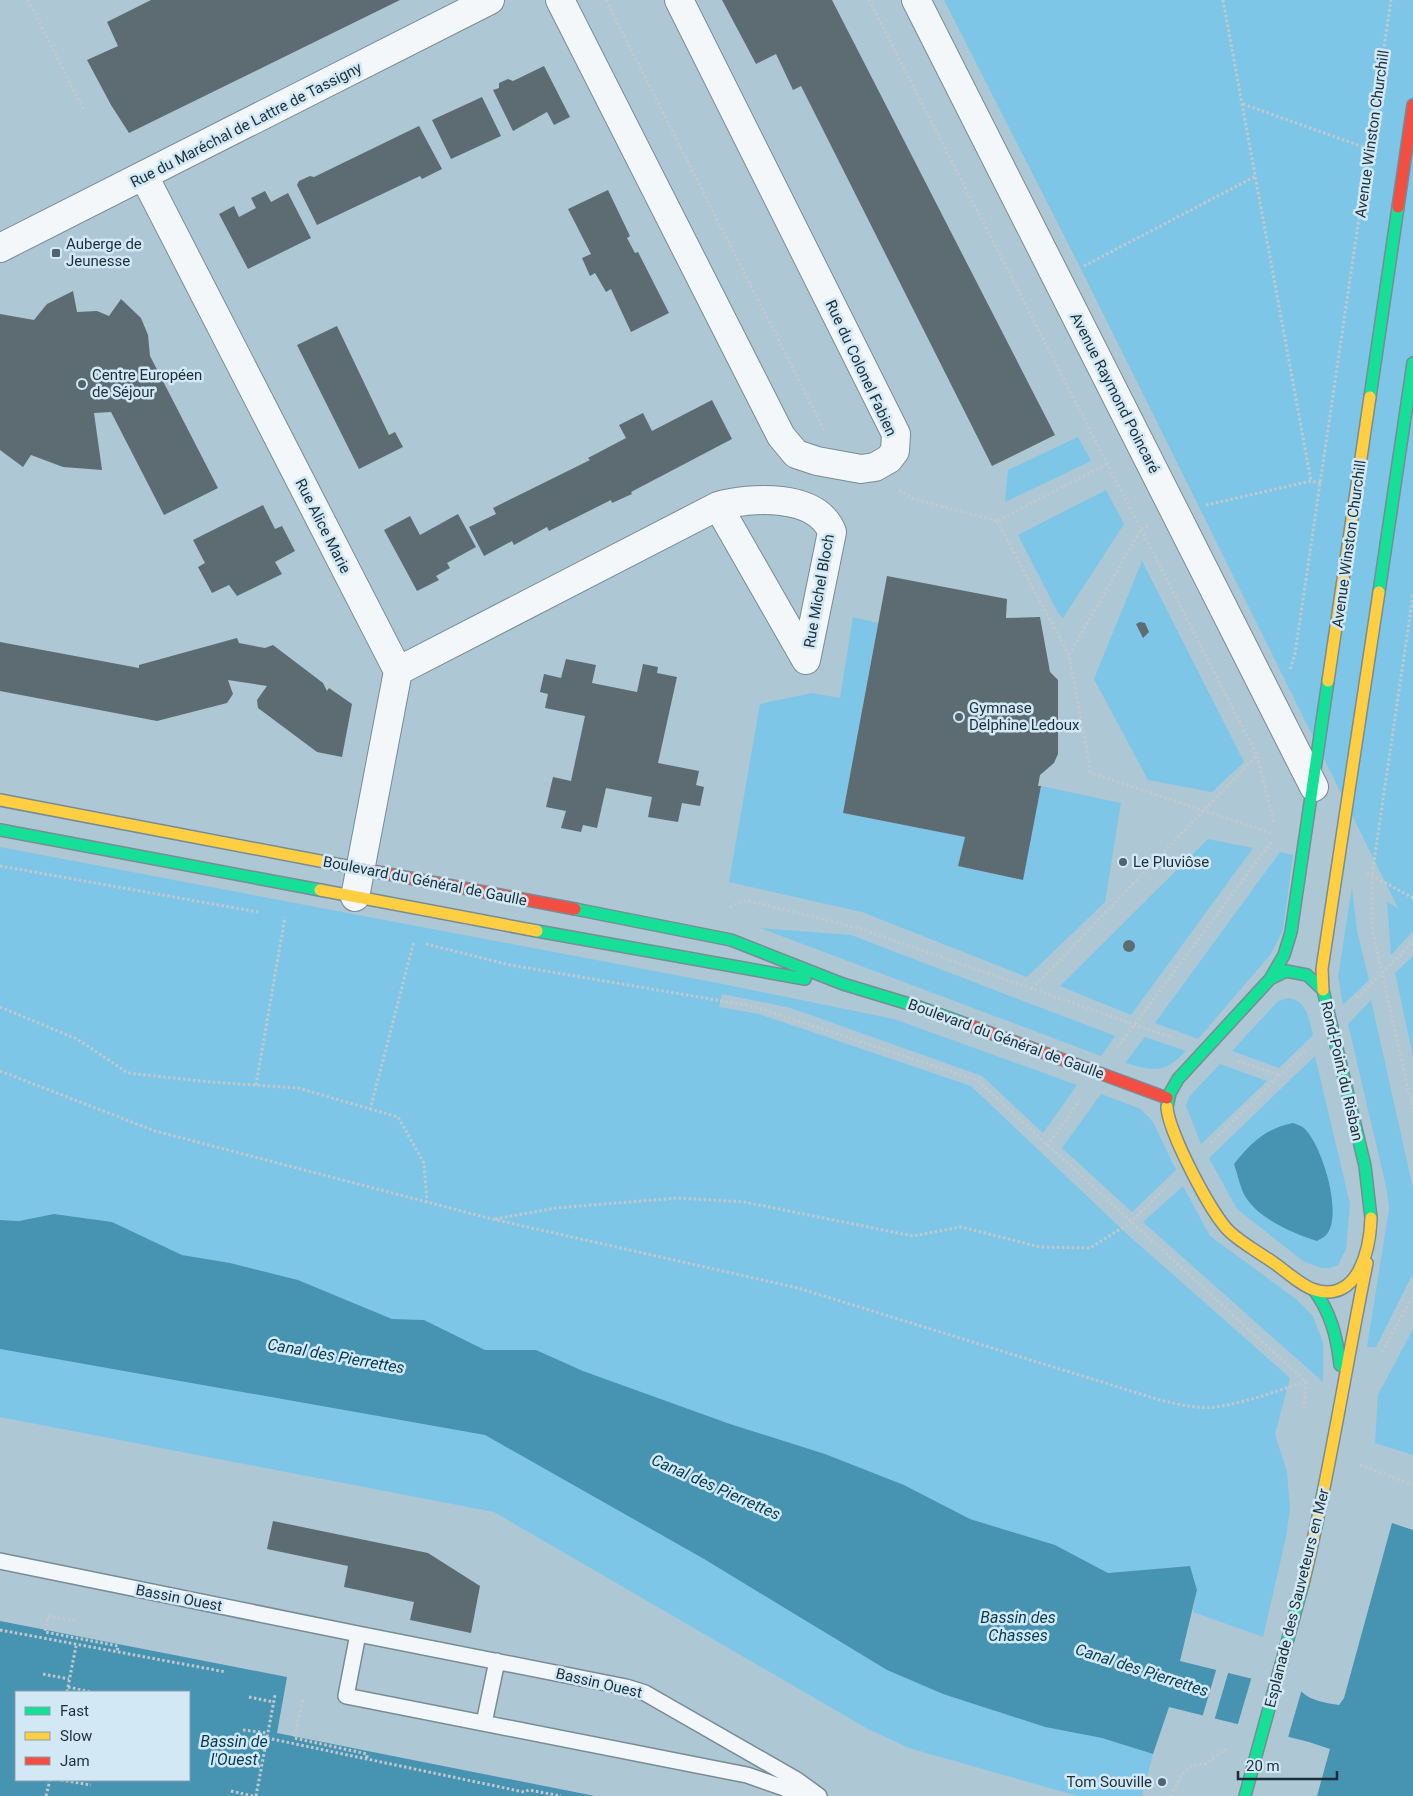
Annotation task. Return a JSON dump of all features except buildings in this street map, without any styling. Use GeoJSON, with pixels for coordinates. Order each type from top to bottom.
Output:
{"type":"FeatureCollection","features":[{"type":"Feature","properties":{"kind":"street","name":"Rue du Maréchal de Lattre de Tassigny"},"geometry":{"type":"LineString","coordinates":[[0,248],[490,0]]}},
{"type":"Feature","properties":{"kind":"street","name":"Rue du Colonel Fabien"},"geometry":{"type":"LineString","coordinates":[[560,0],[781,436],[796,454],[817,461],[851,467],[875,467],[889,459],[895,451],[896,434],[679,0]]}},
{"type":"Feature","properties":{"kind":"street","name":"Avenue Raymond Poincaré"},"geometry":{"type":"LineString","coordinates":[[916,0],[1314,787]]}},
{"type":"Feature","properties":{"kind":"street","name":"Avenue Winston Churchill"},"geometry":{"type":"LineString","coordinates":[[1270,979],[1284,955],[1291,932],[1314,787],[1413,104]]}},
{"type":"Feature","properties":{"kind":"street","name":"Rue Alice Marie"},"geometry":{"type":"LineString","coordinates":[[144,176],[398,672]]}},
{"type":"Feature","properties":{"kind":"street"},"geometry":{"type":"LineString","coordinates":[[1323,990],[1322,969],[1326,936],[1413,363]]}},
{"type":"Feature","properties":{"kind":"street","name":"Rue Michel Bloch"},"geometry":{"type":"LineString","coordinates":[[398,672],[718,506],[735,501],[758,498],[808,507],[828,520],[832,532],[806,660],[718,506]]}},
{"type":"Feature","properties":{"kind":"street"},"geometry":{"type":"LineString","coordinates":[[355,897],[398,672]]}},
{"type":"Feature","properties":{"kind":"street","name":"Boulevard du Général de Gaulle"},"geometry":{"type":"LineString","coordinates":[[0,800],[731,940],[843,984],[919,1007],[1167,1098]]}},
{"type":"Feature","properties":{"kind":"street","name":"Boulevard du Général de Gaulle"},"geometry":{"type":"LineString","coordinates":[[0,830],[759,973],[843,984]]}},
{"type":"Feature","properties":{"kind":"street","name":"Rond-Point du Risban"},"geometry":{"type":"LineString","coordinates":[[1167,1098],[1178,1079],[1270,979],[1286,971],[1295,971],[1311,977],[1323,990],[1370,1201],[1368,1256],[1357,1275],[1347,1286],[1330,1292],[1314,1290]]}},
{"type":"Feature","properties":{"kind":"street"},"geometry":{"type":"LineString","coordinates":[[1167,1098],[1170,1127],[1220,1222],[1229,1232],[1314,1290]]}},
{"type":"Feature","properties":{"kind":"street","name":"Esplanade des Sauveteurs en Mer"},"geometry":{"type":"LineString","coordinates":[[1245,1796],[1291,1632],[1320,1514],[1340,1397],[1368,1256]]}},
{"type":"Feature","properties":{"kind":"street","name":"Esplanade des Sauveteurs en Mer"},"geometry":{"type":"LineString","coordinates":[[1314,1290],[1328,1310],[1335,1331],[1339,1354],[1340,1397]]}},
{"type":"Feature","properties":{"kind":"lane","name":"Bassin Ouest"},"geometry":{"type":"LineString","coordinates":[[0,1562],[626,1687],[645,1693],[797,1780],[820,1796]]}},
{"type":"Feature","properties":{"kind":"lane"},"geometry":{"type":"LineString","coordinates":[[358,1634],[346,1696],[747,1775],[784,1788],[800,1796]]}},
{"type":"Feature","properties":{"kind":"lane"},"geometry":{"type":"LineString","coordinates":[[484,1723],[497,1661]]}},
{"type":"Feature","properties":{"kind":"path"},"geometry":{"type":"LineString","coordinates":[[28,0],[83,109]]}},
{"type":"Feature","properties":{"kind":"path"},"geometry":{"type":"LineString","coordinates":[[606,0],[851,467],[914,499],[997,521],[1107,464]]}},
{"type":"Feature","properties":{"kind":"path"},"geometry":{"type":"LineString","coordinates":[[869,0],[1257,755],[1277,834]]}},
{"type":"Feature","properties":{"kind":"path"},"geometry":{"type":"LineString","coordinates":[[1224,0],[1312,481]]}},
{"type":"Feature","properties":{"kind":"path","name":"Avenue Winston Churchill"},"geometry":{"type":"LineString","coordinates":[[1295,654],[1391,0]]}},
{"type":"Feature","properties":{"kind":"path"},"geometry":{"type":"LineString","coordinates":[[1243,104],[1369,150]]}},
{"type":"Feature","properties":{"kind":"path"},"geometry":{"type":"LineString","coordinates":[[1058,280],[1256,176]]}},
{"type":"Feature","properties":{"kind":"path"},"geometry":{"type":"LineString","coordinates":[[1069,655],[1141,529],[1175,512],[1312,481],[1357,488]]}},
{"type":"Feature","properties":{"kind":"path"},"geometry":{"type":"LineString","coordinates":[[997,521],[1069,655],[1091,773],[1277,834]]}},
{"type":"Feature","properties":{"kind":"path"},"geometry":{"type":"LineString","coordinates":[[1413,596],[1372,875],[1372,928],[1413,1111]]}},
{"type":"Feature","properties":{"kind":"path"},"geometry":{"type":"LineString","coordinates":[[1032,989],[1257,755]]}},
{"type":"Feature","properties":{"kind":"path"},"geometry":{"type":"LineString","coordinates":[[1047,1146],[1134,1024],[1277,834]]}},
{"type":"Feature","properties":{"kind":"path"},"geometry":{"type":"LineString","coordinates":[[0,866],[265,914]]}},
{"type":"Feature","properties":{"kind":"path"},"geometry":{"type":"LineString","coordinates":[[1372,875],[1413,898]]}},
{"type":"Feature","properties":{"kind":"path"},"geometry":{"type":"LineString","coordinates":[[728,908],[745,900],[858,928],[1279,1075]]}},
{"type":"Feature","properties":{"kind":"path"},"geometry":{"type":"LineString","coordinates":[[275,916],[294,919]]}},
{"type":"Feature","properties":{"kind":"path"},"geometry":{"type":"LineString","coordinates":[[256,1085],[285,917]]}},
{"type":"Feature","properties":{"kind":"path"},"geometry":{"type":"LineString","coordinates":[[405,939],[510,965],[752,1006],[977,1080],[1130,1223],[1306,1382]]}},
{"type":"Feature","properties":{"kind":"path"},"geometry":{"type":"LineString","coordinates":[[370,1110],[414,941]]}},
{"type":"Feature","properties":{"kind":"path"},"geometry":{"type":"LineString","coordinates":[[492,1220],[556,1208],[678,1198],[744,1202],[914,1236],[961,1227],[1040,1247],[1090,1248],[1130,1223],[1413,942]]}},
{"type":"Feature","properties":{"kind":"path"},"geometry":{"type":"LineString","coordinates":[[0,1006],[77,1039],[128,1073],[298,1088],[398,1117],[424,1164],[427,1202]]}},
{"type":"Feature","properties":{"kind":"path"},"geometry":{"type":"LineString","coordinates":[[0,1070],[155,1131],[492,1220],[798,1288],[1160,1400],[1189,1406],[1213,1407],[1232,1404],[1306,1382]]}},
{"type":"Feature","properties":{"kind":"path"},"geometry":{"type":"LineString","coordinates":[[1304,1417],[1306,1382]]}},
{"type":"Feature","properties":{"kind":"path"},"geometry":{"type":"LineString","coordinates":[[1357,1464],[1413,1485]]}},
{"type":"Feature","properties":{"kind":"path"},"geometry":{"type":"LineString","coordinates":[[75,1621],[48,1616],[45,1632],[118,1646],[117,1653]]}},
{"type":"Feature","properties":{"kind":"path"},"geometry":{"type":"LineString","coordinates":[[0,1630],[76,1646],[226,1672]]}},
{"type":"Feature","properties":{"kind":"path"},"geometry":{"type":"LineString","coordinates":[[67,1691],[76,1646]]}},
{"type":"Feature","properties":{"kind":"path"},"geometry":{"type":"LineString","coordinates":[[43,1674],[69,1679]]}},
{"type":"Feature","properties":{"kind":"path"},"geometry":{"type":"LineString","coordinates":[[68,1688],[85,1691]]}},
{"type":"Feature","properties":{"kind":"path"},"geometry":{"type":"LineString","coordinates":[[231,1792],[254,1796],[262,1767],[275,1695]]}},
{"type":"Feature","properties":{"kind":"path"},"geometry":{"type":"LineString","coordinates":[[249,1698],[274,1702]]}},
{"type":"Feature","properties":{"kind":"path"},"geometry":{"type":"LineString","coordinates":[[303,1700],[294,1738],[367,1754],[367,1759]]}},
{"type":"Feature","properties":{"kind":"path"},"geometry":{"type":"LineString","coordinates":[[243,1730],[268,1733]]}},
{"type":"Feature","properties":{"kind":"path"},"geometry":{"type":"LineString","coordinates":[[267,1738],[524,1792],[530,1790],[561,1796]]}},
{"type":"Feature","properties":{"kind":"path"},"geometry":{"type":"LineString","coordinates":[[1171,1796],[1182,1774],[1193,1765],[1205,1764],[1236,1741],[1260,1744]]}},
{"type":"Feature","properties":{"kind":"path"},"geometry":{"type":"LineString","coordinates":[[243,1763],[262,1767]]}},
{"type":"Feature","properties":{"kind":"path"},"geometry":{"type":"LineString","coordinates":[[46,1796],[50,1781]]}},
{"type":"Feature","properties":{"kind":"path"},"geometry":{"type":"LineString","coordinates":[[67,1781],[91,1785]]}},
{"type":"Feature","properties":{"kind":"shaded area"},"geometry":{"type":"Polygon","coordinates":[[[944,0],[1413,0],[1413,931],[1391,955],[1387,902],[1398,908],[1077,261],[944,0]]]}},
{"type":"Feature","properties":{"kind":"shaded area"},"geometry":{"type":"Polygon","coordinates":[[[1078,437],[1091,461],[1005,502],[1008,470],[1078,437]]]}},
{"type":"Feature","properties":{"kind":"shaded area"},"geometry":{"type":"Polygon","coordinates":[[[1106,490],[1124,524],[1063,618],[1058,613],[1018,535],[1106,490]]]}},
{"type":"Feature","properties":{"kind":"shaded area"},"geometry":{"type":"Polygon","coordinates":[[[1142,561],[1244,762],[1212,792],[1148,780],[1094,679],[1142,561]]]}},
{"type":"Feature","properties":{"kind":"shaded area"},"geometry":{"type":"Polygon","coordinates":[[[853,617],[878,623],[843,813],[965,837],[958,866],[1022,880],[1041,786],[1121,803],[1105,902],[1027,977],[862,912],[729,882],[760,704],[812,693],[840,698],[853,617]]]}},
{"type":"Feature","properties":{"kind":"shaded area"},"geometry":{"type":"Polygon","coordinates":[[[1208,839],[1253,848],[1131,1015],[1060,986],[1208,839]]]}},
{"type":"Feature","properties":{"kind":"shaded area"},"geometry":{"type":"Polygon","coordinates":[[[0,847],[723,984],[894,1019],[1077,1085],[1043,1133],[982,1076],[791,1008],[722,994],[719,1007],[759,1014],[971,1086],[1127,1234],[1290,1378],[1275,1434],[1287,1472],[1290,1509],[1286,1537],[1263,1637],[1193,1612],[1197,1590],[1190,1566],[1108,1573],[1055,1545],[970,1519],[904,1485],[825,1454],[730,1424],[583,1371],[536,1350],[485,1350],[424,1320],[392,1319],[298,1280],[230,1263],[182,1255],[112,1222],[54,1214],[19,1221],[0,1220],[0,847]]]}},
{"type":"Feature","properties":{"kind":"shaded area"},"geometry":{"type":"Polygon","coordinates":[[[1280,852],[1293,855],[1283,930],[1271,954],[1198,1039],[1155,1023],[1280,852]]]}},
{"type":"Feature","properties":{"kind":"shaded area"},"geometry":{"type":"Polygon","coordinates":[[[1352,887],[1357,931],[1369,980],[1343,1005],[1338,977],[1352,887]]]}},
{"type":"Feature","properties":{"kind":"shaded area"},"geometry":{"type":"Polygon","coordinates":[[[760,928],[851,935],[1115,1036],[1101,1056],[760,928]]]}},
{"type":"Feature","properties":{"kind":"shaded area"},"geometry":{"type":"Polygon","coordinates":[[[1413,956],[1413,1056],[1395,973],[1413,956]]]}},
{"type":"Feature","properties":{"kind":"shaded area"},"geometry":{"type":"Polygon","coordinates":[[[1289,998],[1300,1003],[1303,1007],[1313,1035],[1279,1068],[1232,1051],[1278,1001],[1289,998]]]}},
{"type":"Feature","properties":{"kind":"shaded area"},"geometry":{"type":"Polygon","coordinates":[[[1371,1000],[1413,1188],[1413,1273],[1376,1347],[1367,1347],[1389,1209],[1387,1191],[1348,1024],[1371,1000]]]}},
{"type":"Feature","properties":{"kind":"shaded area"},"geometry":{"type":"Polygon","coordinates":[[[1145,1037],[1186,1051],[1171,1064],[1158,1069],[1144,1068],[1125,1063],[1145,1037]]]}},
{"type":"Feature","properties":{"kind":"shaded area"},"geometry":{"type":"Polygon","coordinates":[[[1315,1056],[1350,1204],[1346,1249],[1338,1265],[1330,1268],[1321,1268],[1303,1261],[1237,1209],[1209,1158],[1315,1056]]]}},
{"type":"Feature","properties":{"kind":"shaded area"},"geometry":{"type":"Polygon","coordinates":[[[1220,1064],[1267,1081],[1201,1144],[1186,1106],[1189,1097],[1220,1064]]]}},
{"type":"Feature","properties":{"kind":"shaded area"},"geometry":{"type":"Polygon","coordinates":[[[1101,1094],[1141,1109],[1153,1122],[1176,1170],[1132,1212],[1062,1148],[1101,1094]]]}},
{"type":"Feature","properties":{"kind":"shaded area"},"geometry":{"type":"Polygon","coordinates":[[[1183,1186],[1210,1236],[1296,1299],[1313,1316],[1323,1343],[1323,1382],[1143,1222],[1183,1186]]]}},
{"type":"Feature","properties":{"kind":"shaded area"},"geometry":{"type":"Polygon","coordinates":[[[1413,1329],[1413,1455],[1375,1443],[1378,1395],[1413,1329]]]}},
{"type":"Feature","properties":{"kind":"shaded area"},"geometry":{"type":"Polygon","coordinates":[[[0,1349],[485,1435],[704,1559],[887,1670],[943,1694],[1045,1727],[1102,1738],[1153,1754],[1142,1796],[1078,1796],[909,1748],[868,1729],[494,1512],[0,1417],[0,1349]]]}},
{"type":"Feature","properties":{"kind":"water"},"geometry":{"type":"Polygon","coordinates":[[[1293,1123],[1304,1128],[1311,1137],[1323,1163],[1332,1196],[1333,1211],[1331,1224],[1326,1235],[1317,1241],[1274,1223],[1255,1208],[1247,1200],[1242,1190],[1234,1164],[1260,1137],[1283,1125],[1293,1123]]]}},
{"type":"Feature","properties":{"kind":"water","name":"Bassin des Chasses"},"geometry":{"type":"Polygon","coordinates":[[[54,1214],[112,1222],[182,1255],[230,1263],[298,1280],[392,1319],[424,1320],[485,1350],[536,1350],[583,1371],[730,1424],[825,1454],[904,1485],[970,1519],[1055,1545],[1108,1573],[1190,1566],[1197,1590],[1180,1661],[1301,1691],[1309,1697],[1324,1702],[1339,1705],[1344,1698],[1392,1523],[1413,1530],[1413,1796],[1317,1796],[1330,1749],[1169,1707],[1153,1754],[1102,1738],[1045,1727],[943,1694],[887,1670],[704,1559],[485,1435],[0,1349],[0,1220],[19,1221],[54,1214]]]}},
{"type":"Feature","properties":{"kind":"water","name":"Bassin de l'Ouest"},"geometry":{"type":"Polygon","coordinates":[[[0,1621],[287,1677],[277,1733],[595,1796],[0,1796],[0,1621]]]}},
{"type":"Feature","properties":{"kind":"pier"},"geometry":{"type":"Polygon","coordinates":[[[1217,1667],[1229,1670],[1214,1721],[1202,1718],[1217,1667]]]}},
{"type":"Feature","properties":{"kind":"pier"},"geometry":{"type":"Polygon","coordinates":[[[1252,1676],[1302,1689],[1287,1741],[1237,1727],[1252,1676]]]}},
{"type":"Feature","properties":{"kind":"traffic: fast"},"geometry":{"type":"LineString","coordinates":[[1370,397],[1398,207]]}},
{"type":"Feature","properties":{"kind":"traffic: fast"},"geometry":{"type":"LineString","coordinates":[[1379,592],[1413,363]]}},
{"type":"Feature","properties":{"kind":"traffic: fast"},"geometry":{"type":"LineString","coordinates":[[1270,979],[1284,955],[1291,932],[1328,681]]}},
{"type":"Feature","properties":{"kind":"traffic: fast"},"geometry":{"type":"LineString","coordinates":[[0,830],[320,890]]}},
{"type":"Feature","properties":{"kind":"traffic: fast"},"geometry":{"type":"LineString","coordinates":[[575,909],[731,940],[843,984],[919,1007],[966,1024]]}},
{"type":"Feature","properties":{"kind":"traffic: fast"},"geometry":{"type":"LineString","coordinates":[[537,931],[805,979]]}},
{"type":"Feature","properties":{"kind":"traffic: fast"},"geometry":{"type":"LineString","coordinates":[[1286,971],[1307,975],[1323,990],[1365,1166],[1371,1218]]}},
{"type":"Feature","properties":{"kind":"traffic: fast"},"geometry":{"type":"LineString","coordinates":[[1167,1107],[1170,1093],[1178,1079],[1270,979],[1286,971]]}},
{"type":"Feature","properties":{"kind":"traffic: fast"},"geometry":{"type":"LineString","coordinates":[[1314,1290],[1329,1316],[1340,1365]]}},
{"type":"Feature","properties":{"kind":"traffic: fast"},"geometry":{"type":"LineString","coordinates":[[1245,1796],[1303,1584]]}},
{"type":"Feature","properties":{"kind":"traffic: slow"},"geometry":{"type":"LineString","coordinates":[[1328,681],[1370,397]]}},
{"type":"Feature","properties":{"kind":"traffic: slow"},"geometry":{"type":"LineString","coordinates":[[1323,990],[1322,969],[1379,592]]}},
{"type":"Feature","properties":{"kind":"traffic: slow"},"geometry":{"type":"LineString","coordinates":[[0,800],[346,866]]}},
{"type":"Feature","properties":{"kind":"traffic: slow"},"geometry":{"type":"LineString","coordinates":[[320,890],[537,931]]}},
{"type":"Feature","properties":{"kind":"traffic: slow"},"geometry":{"type":"LineString","coordinates":[[1167,1107],[1169,1119],[1192,1172],[1202,1192],[1222,1223],[1240,1240],[1304,1285],[1315,1290],[1330,1292],[1342,1288],[1352,1281],[1359,1270],[1368,1244],[1371,1218]]}},
{"type":"Feature","properties":{"kind":"traffic: slow"},"geometry":{"type":"LineString","coordinates":[[1303,1584],[1329,1464],[1367,1263]]}},
{"type":"Feature","properties":{"kind":"traffic: jam"},"geometry":{"type":"LineString","coordinates":[[1398,207],[1413,105]]}},
{"type":"Feature","properties":{"kind":"traffic: jam"},"geometry":{"type":"LineString","coordinates":[[346,866],[575,909]]}},
{"type":"Feature","properties":{"kind":"traffic: jam"},"geometry":{"type":"LineString","coordinates":[[966,1024],[1167,1098]]}},
{"type":"Feature","properties":{"kind":"place","name":"Auberge de Jeunesse"},"geometry":{"type":"Point","coordinates":[56,253]}},
{"type":"Feature","properties":{"kind":"place","name":"Centre Européen de Séjour"},"geometry":{"type":"Point","coordinates":[82,384]}},
{"type":"Feature","properties":{"kind":"place","name":"Gymnase Delphine Ledoux"},"geometry":{"type":"Point","coordinates":[959,717]}},
{"type":"Feature","properties":{"kind":"place","name":"Le Pluviôse"},"geometry":{"type":"Point","coordinates":[1123,862]}},
{"type":"Feature","properties":{"kind":"place","name":"Tom Souville"},"geometry":{"type":"Point","coordinates":[1162,1782]}},
{"type":"Feature","properties":{"kind":"water label","name":"Canal des Pierrettes"},"geometry":{"type":"Point","coordinates":[336,1356]}},
{"type":"Feature","properties":{"kind":"water label","name":"Canal des Pierrettes"},"geometry":{"type":"Point","coordinates":[716,1487]}},
{"type":"Feature","properties":{"kind":"water label","name":"Canal des Pierrettes"},"geometry":{"type":"Point","coordinates":[1142,1670]}}]}
